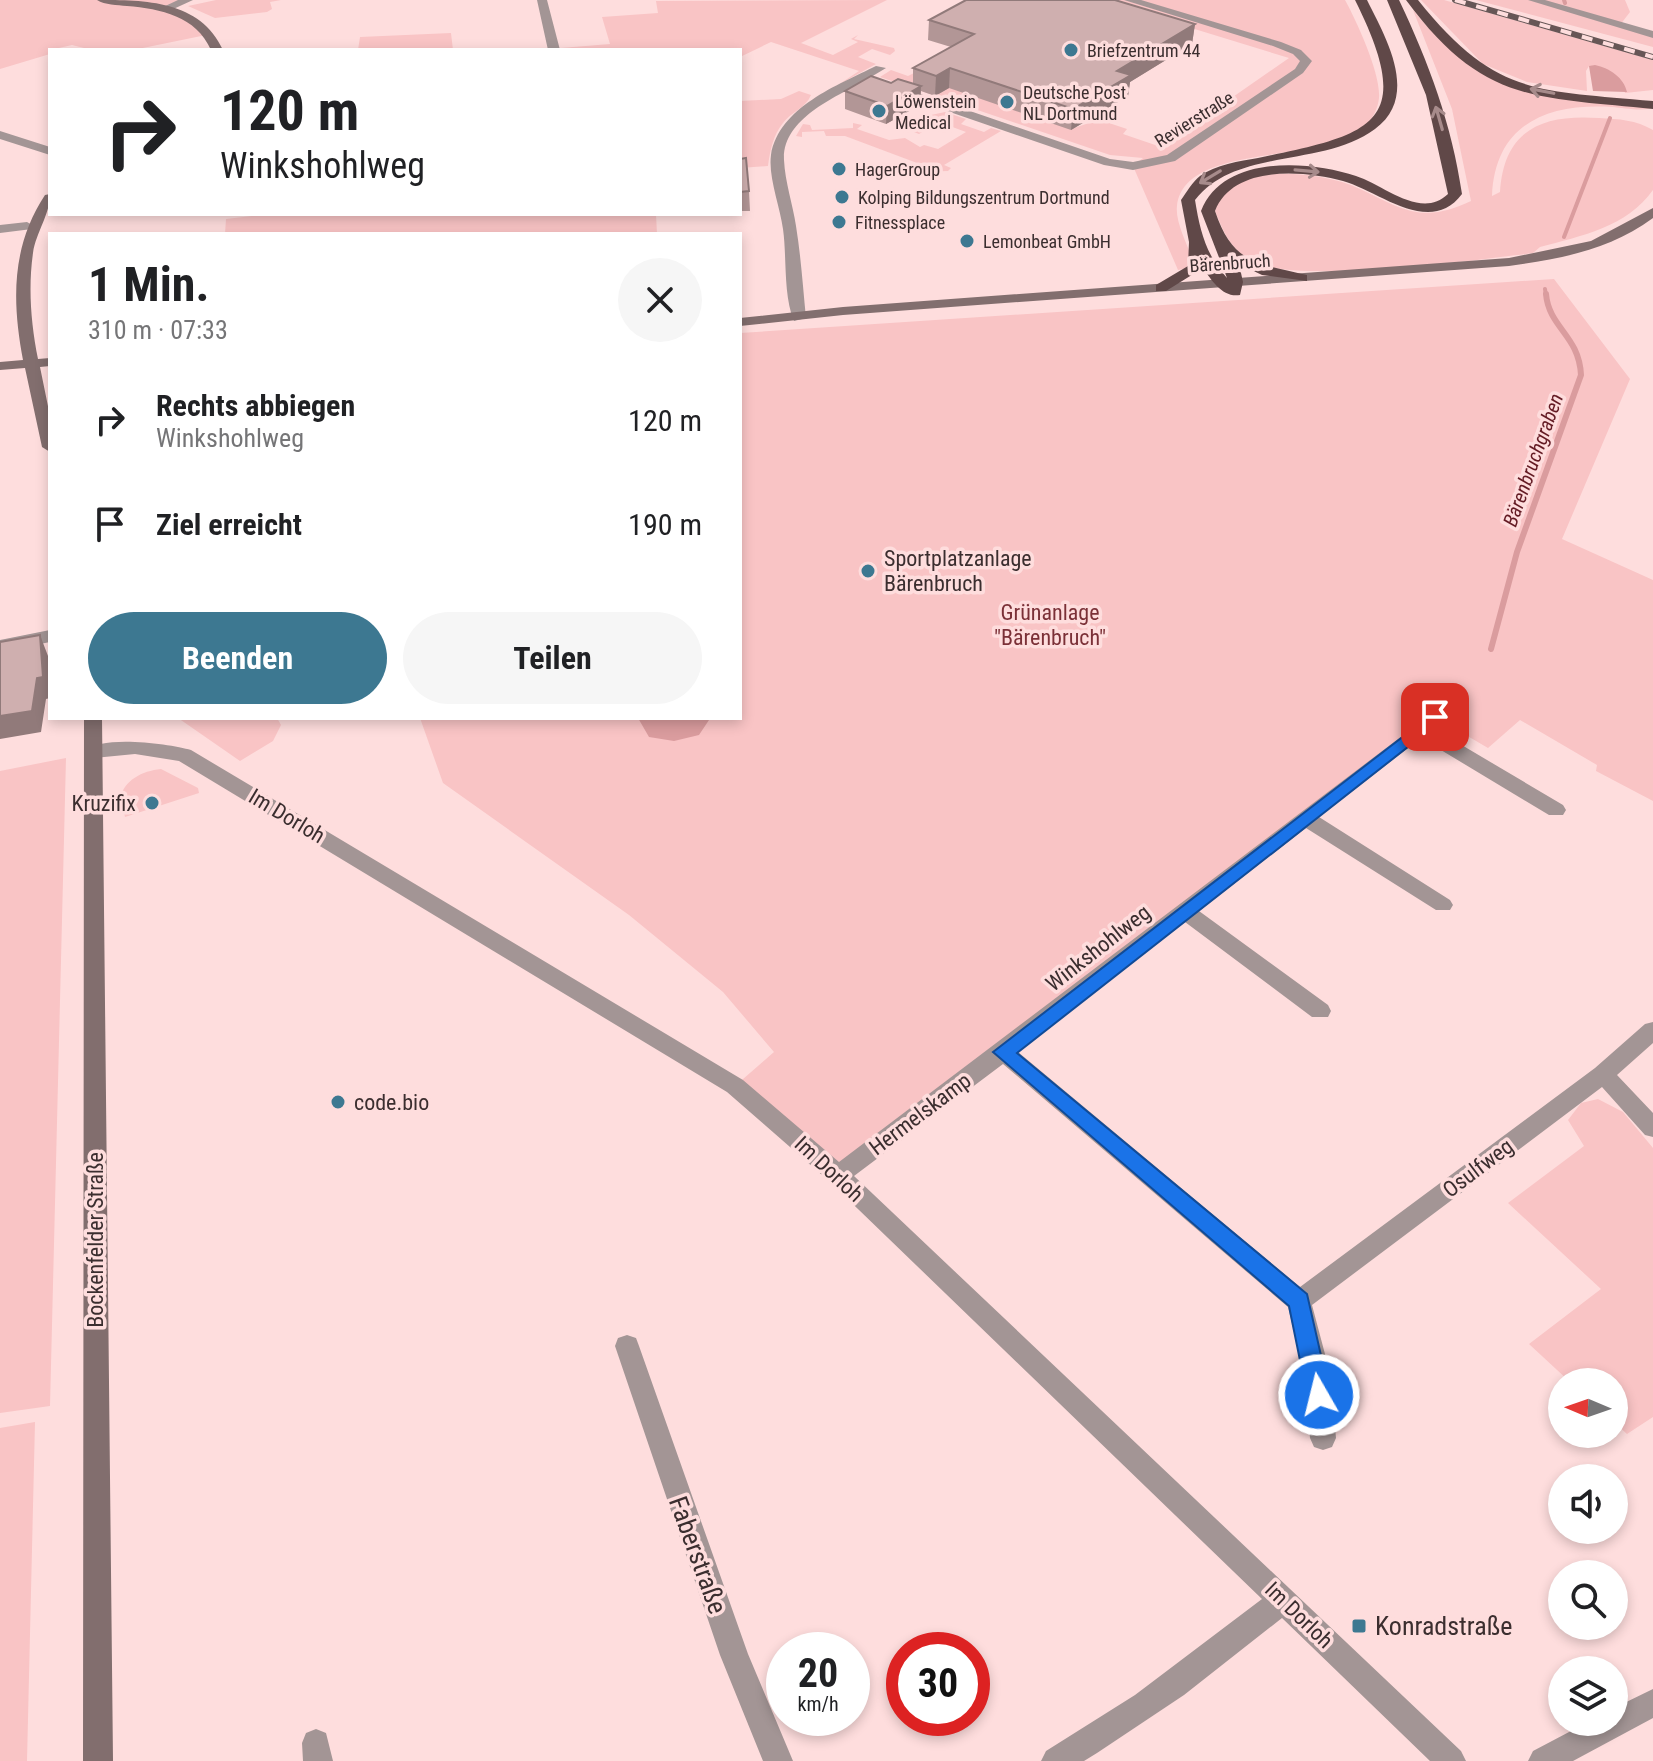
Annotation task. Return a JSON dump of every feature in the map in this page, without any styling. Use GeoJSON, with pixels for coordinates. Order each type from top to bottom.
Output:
{"type":"FeatureCollection","features":[{"type":"Feature","properties":{"kind":"highway"},"geometry":{"type":"LineString","coordinates":[[1161,288],[1196,268],[1196,243],[1186,209],[1191,191],[1202,181],[1235,166],[1344,145],[1365,135],[1383,117],[1391,97],[1391,75],[1361,0]]}},
{"type":"Feature","properties":{"kind":"highway"},"geometry":{"type":"LineString","coordinates":[[1231,286],[1224,251],[1211,223],[1209,201],[1224,185],[1247,175],[1277,170],[1311,171],[1351,179],[1411,206],[1433,207],[1451,201],[1455,194],[1442,129],[1427,77],[1393,0]]}},
{"type":"Feature","properties":{"kind":"highway"},"geometry":{"type":"LineString","coordinates":[[1412,0],[1452,47],[1482,71],[1529,89],[1653,105]]}},
{"type":"Feature","properties":{"kind":"highway"},"geometry":{"type":"LineString","coordinates":[[1619,101],[1653,97]]}},
{"type":"Feature","properties":{"kind":"highway"},"geometry":{"type":"LineString","coordinates":[[1196,243],[1231,286]]}},
{"type":"Feature","properties":{"kind":"highway"},"geometry":{"type":"LineString","coordinates":[[1224,251],[1262,270],[1302,278]]}},
{"type":"Feature","properties":{"kind":"main road"},"geometry":{"type":"LineString","coordinates":[[102,0],[165,9],[206,28],[216,48]]}},
{"type":"Feature","properties":{"kind":"main road"},"geometry":{"type":"LineString","coordinates":[[48,200],[27,226],[21,242],[19,291],[30,364],[48,439]]}},
{"type":"Feature","properties":{"kind":"main road","name":"Bärenbruch"},"geometry":{"type":"LineString","coordinates":[[742,322],[799,318],[872,319],[1302,278],[1487,265],[1548,257],[1603,241],[1653,212]]}},
{"type":"Feature","properties":{"kind":"main road","name":"Bärenbruch"},"geometry":{"type":"LineString","coordinates":[[799,318],[843,311],[1161,288],[1536,268],[1618,245],[1653,226]]}},
{"type":"Feature","properties":{"kind":"main road"},"geometry":{"type":"LineString","coordinates":[[0,366],[48,362]]}},
{"type":"Feature","properties":{"kind":"main road","name":"Bockenfelder Straße"},"geometry":{"type":"LineString","coordinates":[[93,720],[98,1761]]}},
{"type":"Feature","properties":{"kind":"street"},"geometry":{"type":"LineString","coordinates":[[165,9],[188,0]]}},
{"type":"Feature","properties":{"kind":"street"},"geometry":{"type":"LineString","coordinates":[[554,0],[542,0],[554,48]]}},
{"type":"Feature","properties":{"kind":"street","name":"Revierstraße"},"geometry":{"type":"LineString","coordinates":[[862,78],[1108,162],[1133,166],[1171,158],[1299,71],[1306,61],[1297,52],[1277,44],[1129,0]]}},
{"type":"Feature","properties":{"kind":"street"},"geometry":{"type":"LineString","coordinates":[[1533,0],[1653,35]]}},
{"type":"Feature","properties":{"kind":"street"},"geometry":{"type":"LineString","coordinates":[[799,318],[790,228],[777,158],[786,132],[797,118],[880,68]]}},
{"type":"Feature","properties":{"kind":"street"},"geometry":{"type":"LineString","coordinates":[[0,135],[48,150]]}},
{"type":"Feature","properties":{"kind":"street"},"geometry":{"type":"LineString","coordinates":[[0,229],[27,226]]}},
{"type":"Feature","properties":{"kind":"street"},"geometry":{"type":"LineString","coordinates":[[0,646],[48,636]]}},
{"type":"Feature","properties":{"kind":"street","name":"Winkshohlweg"},"geometry":{"type":"LineString","coordinates":[[1003,1052],[1428,723],[1556,810]]}},
{"type":"Feature","properties":{"kind":"street","name":"Im Dorloh"},"geometry":{"type":"LineString","coordinates":[[94,752],[135,748],[170,751],[197,762],[735,1086],[838,1175],[1451,1761]]}},
{"type":"Feature","properties":{"kind":"street"},"geometry":{"type":"LineString","coordinates":[[1305,818],[1443,905]]}},
{"type":"Feature","properties":{"kind":"street","name":"Winkshohlweg"},"geometry":{"type":"LineString","coordinates":[[1184,911],[1320,1011]]}},
{"type":"Feature","properties":{"kind":"street","name":"Osulfweg"},"geometry":{"type":"LineString","coordinates":[[1299,1301],[1603,1074],[1653,1030]]}},
{"type":"Feature","properties":{"kind":"street"},"geometry":{"type":"LineString","coordinates":[[1003,1052],[1299,1301],[1317,1373],[1323,1438]]}},
{"type":"Feature","properties":{"kind":"street","name":"Hermelskamp"},"geometry":{"type":"LineString","coordinates":[[838,1175],[1003,1052]]}},
{"type":"Feature","properties":{"kind":"street"},"geometry":{"type":"LineString","coordinates":[[1603,1074],[1653,1128]]}},
{"type":"Feature","properties":{"kind":"street","name":"Faberstraße"},"geometry":{"type":"LineString","coordinates":[[627,1346],[729,1641],[778,1761]]}},
{"type":"Feature","properties":{"kind":"street"},"geometry":{"type":"LineString","coordinates":[[1056,1761],[1101,1736],[1193,1672],[1284,1599]]}},
{"type":"Feature","properties":{"kind":"street"},"geometry":{"type":"LineString","coordinates":[[1543,1761],[1653,1703]]}},
{"type":"Feature","properties":{"kind":"green space"},"geometry":{"type":"Polygon","coordinates":[[[0,0],[188,0],[165,8],[211,34],[143,48],[84,48],[72,45],[48,48],[48,55],[0,69],[0,0]]]}},
{"type":"Feature","properties":{"kind":"green space"},"geometry":{"type":"Polygon","coordinates":[[[216,0],[281,0],[270,2],[272,9],[267,12],[215,18],[188,6],[216,0]]]}},
{"type":"Feature","properties":{"kind":"green space"},"geometry":{"type":"Polygon","coordinates":[[[887,0],[801,43],[833,55],[858,42],[851,39],[858,35],[854,39],[894,48],[895,51],[890,55],[872,49],[858,57],[876,64],[838,85],[859,71],[771,42],[742,56],[742,48],[561,48],[610,44],[602,17],[658,13],[656,1],[887,0]]]}},
{"type":"Feature","properties":{"kind":"green space"},"geometry":{"type":"Polygon","coordinates":[[[1100,0],[1345,0],[1372,62],[1379,98],[1368,122],[1345,138],[1211,168],[1188,183],[1177,212],[1192,258],[1188,268],[1178,270],[1133,166],[1143,158],[1110,155],[880,77],[891,70],[908,76],[916,72],[1071,129],[1089,123],[1027,102],[1031,97],[1127,129],[1123,134],[1161,147],[1289,58],[1100,0]]]}},
{"type":"Feature","properties":{"kind":"green space"},"geometry":{"type":"Polygon","coordinates":[[[1421,0],[1444,0],[1653,60],[1653,90],[1625,93],[1617,78],[1589,66],[1586,71],[1587,91],[1527,82],[1483,64],[1421,0]]]}},
{"type":"Feature","properties":{"kind":"green space"},"geometry":{"type":"Polygon","coordinates":[[[1476,0],[1625,0],[1630,12],[1620,25],[1653,35],[1653,47],[1476,0]]]}},
{"type":"Feature","properties":{"kind":"green space"},"geometry":{"type":"Polygon","coordinates":[[[1413,10],[1440,40],[1467,62],[1493,77],[1549,94],[1653,107],[1566,109],[1546,114],[1529,123],[1514,135],[1503,151],[1495,171],[1492,196],[1500,192],[1509,153],[1518,140],[1544,123],[1579,117],[1627,121],[1653,130],[1653,190],[1642,203],[1617,221],[1587,234],[1540,247],[1533,253],[1347,271],[1276,268],[1246,258],[1229,241],[1215,211],[1223,196],[1235,185],[1251,178],[1289,174],[1327,178],[1351,185],[1402,208],[1427,213],[1471,201],[1452,109],[1413,10]]]}},
{"type":"Feature","properties":{"kind":"green space"},"geometry":{"type":"Polygon","coordinates":[[[451,33],[453,48],[358,48],[360,37],[451,33]]]}},
{"type":"Feature","properties":{"kind":"green space"},"geometry":{"type":"Polygon","coordinates":[[[799,91],[811,95],[780,128],[772,143],[768,166],[742,168],[742,101],[781,99],[799,91]]]}},
{"type":"Feature","properties":{"kind":"green space"},"geometry":{"type":"Polygon","coordinates":[[[945,112],[966,119],[961,124],[984,132],[991,128],[1001,131],[944,165],[951,168],[948,171],[920,172],[917,163],[845,136],[826,136],[824,131],[802,132],[802,137],[796,136],[803,124],[810,125],[812,130],[853,128],[853,123],[862,125],[857,129],[889,140],[905,138],[920,147],[924,145],[938,149],[966,132],[939,122],[919,134],[914,132],[938,118],[931,115],[945,112]]]}},
{"type":"Feature","properties":{"kind":"green space"},"geometry":{"type":"Polygon","coordinates":[[[252,216],[656,216],[657,232],[225,232],[226,219],[252,216]]]}},
{"type":"Feature","properties":{"kind":"green space","name":"Grünanlage \"Bärenbruch\""},"geometry":{"type":"Polygon","coordinates":[[[1554,279],[1630,379],[1562,539],[1653,580],[1653,801],[1596,771],[1597,765],[1520,720],[1488,748],[1435,717],[838,1175],[735,1086],[774,1052],[723,992],[629,915],[443,783],[421,720],[742,720],[742,333],[1554,279]]]}},
{"type":"Feature","properties":{"kind":"green space"},"geometry":{"type":"Polygon","coordinates":[[[181,720],[278,720],[281,725],[273,741],[240,761],[181,720]]]}},
{"type":"Feature","properties":{"kind":"green space"},"geometry":{"type":"Polygon","coordinates":[[[66,758],[50,1406],[0,1413],[0,771],[66,758]]]}},
{"type":"Feature","properties":{"kind":"green space"},"geometry":{"type":"Polygon","coordinates":[[[161,769],[198,788],[199,793],[125,817],[120,801],[125,787],[141,774],[161,769]]]}},
{"type":"Feature","properties":{"kind":"green space"},"geometry":{"type":"Polygon","coordinates":[[[1598,1099],[1623,1112],[1653,1148],[1653,1417],[1628,1433],[1628,1368],[1555,1368],[1529,1344],[1601,1289],[1508,1203],[1584,1146],[1568,1120],[1581,1103],[1598,1099]]]}},
{"type":"Feature","properties":{"kind":"green space"},"geometry":{"type":"Polygon","coordinates":[[[35,1422],[27,1761],[0,1761],[0,1428],[35,1422]]]}},
{"type":"Feature","properties":{"kind":"shaded area"},"geometry":{"type":"Polygon","coordinates":[[[1595,65],[1616,74],[1627,92],[1593,91],[1589,66],[1595,65]]]}},
{"type":"Feature","properties":{"kind":"shaded area"},"geometry":{"type":"Polygon","coordinates":[[[639,720],[709,720],[699,735],[674,741],[649,737],[639,720]]]}},
{"type":"Feature","properties":{"kind":"building","name":"Briefzentrum 44"},"geometry":{"type":"Polygon","coordinates":[[[966,0],[1115,0],[1195,24],[1117,71],[1131,75],[1073,109],[950,68],[936,76],[913,68],[974,34],[929,20],[966,0]]]}},
{"type":"Feature","properties":{"kind":"building"},"geometry":{"type":"Polygon","coordinates":[[[871,76],[891,83],[898,79],[921,86],[887,106],[845,91],[871,76]]]}},
{"type":"Feature","properties":{"kind":"building"},"geometry":{"type":"Polygon","coordinates":[[[746,158],[749,191],[742,192],[742,159],[746,158]]]}},
{"type":"Feature","properties":{"kind":"building"},"geometry":{"type":"Polygon","coordinates":[[[40,635],[43,677],[37,678],[32,711],[0,716],[0,642],[40,635]]]}},
{"type":"Feature","properties":{"kind":"waterway","name":"Bärenbruchgraben"},"geometry":{"type":"LineString","coordinates":[[1564,237],[1610,118]]}},
{"type":"Feature","properties":{"kind":"waterway","name":"Bärenbruchgraben"},"geometry":{"type":"LineString","coordinates":[[1545,289],[1546,296]]}},
{"type":"Feature","properties":{"kind":"waterway","name":"Bärenbruchgraben"},"geometry":{"type":"LineString","coordinates":[[1491,649],[1517,552],[1581,375],[1575,350],[1552,315],[1546,294]]}},
{"type":"Feature","properties":{"kind":"railway"},"geometry":{"type":"LineString","coordinates":[[1455,0],[1653,57]]}},
{"type":"Feature","properties":{"kind":"place","name":"Briefzentrum 44"},"geometry":{"type":"Point","coordinates":[1071,50]}},
{"type":"Feature","properties":{"kind":"place","name":"Deutsche Post NL Dortmund"},"geometry":{"type":"Point","coordinates":[1007,102]}},
{"type":"Feature","properties":{"kind":"place","name":"Löwenstein Medical"},"geometry":{"type":"Point","coordinates":[879,111]}},
{"type":"Feature","properties":{"kind":"place","name":"HagerGroup"},"geometry":{"type":"Point","coordinates":[839,169]}},
{"type":"Feature","properties":{"kind":"place","name":"Kolping Bildungszentrum Dortmund"},"geometry":{"type":"Point","coordinates":[842,197]}},
{"type":"Feature","properties":{"kind":"place","name":"Fitnessplace"},"geometry":{"type":"Point","coordinates":[839,222]}},
{"type":"Feature","properties":{"kind":"place","name":"Lemonbeat GmbH"},"geometry":{"type":"Point","coordinates":[967,241]}},
{"type":"Feature","properties":{"kind":"place","name":"Sportplatzanlage Bärenbruch"},"geometry":{"type":"Point","coordinates":[868,571]}},
{"type":"Feature","properties":{"kind":"place","name":"Kruzifix"},"geometry":{"type":"Point","coordinates":[152,803]}},
{"type":"Feature","properties":{"kind":"place","name":"code.bio"},"geometry":{"type":"Point","coordinates":[338,1102]}},
{"type":"Feature","properties":{"kind":"place","name":"Konradstraße"},"geometry":{"type":"Point","coordinates":[1359,1626]}},
{"type":"Feature","properties":{"kind":"route"},"geometry":{"type":"LineString","coordinates":[[1319,1395],[1317,1373],[1299,1301],[1003,1052],[1435,717]]}}]}
